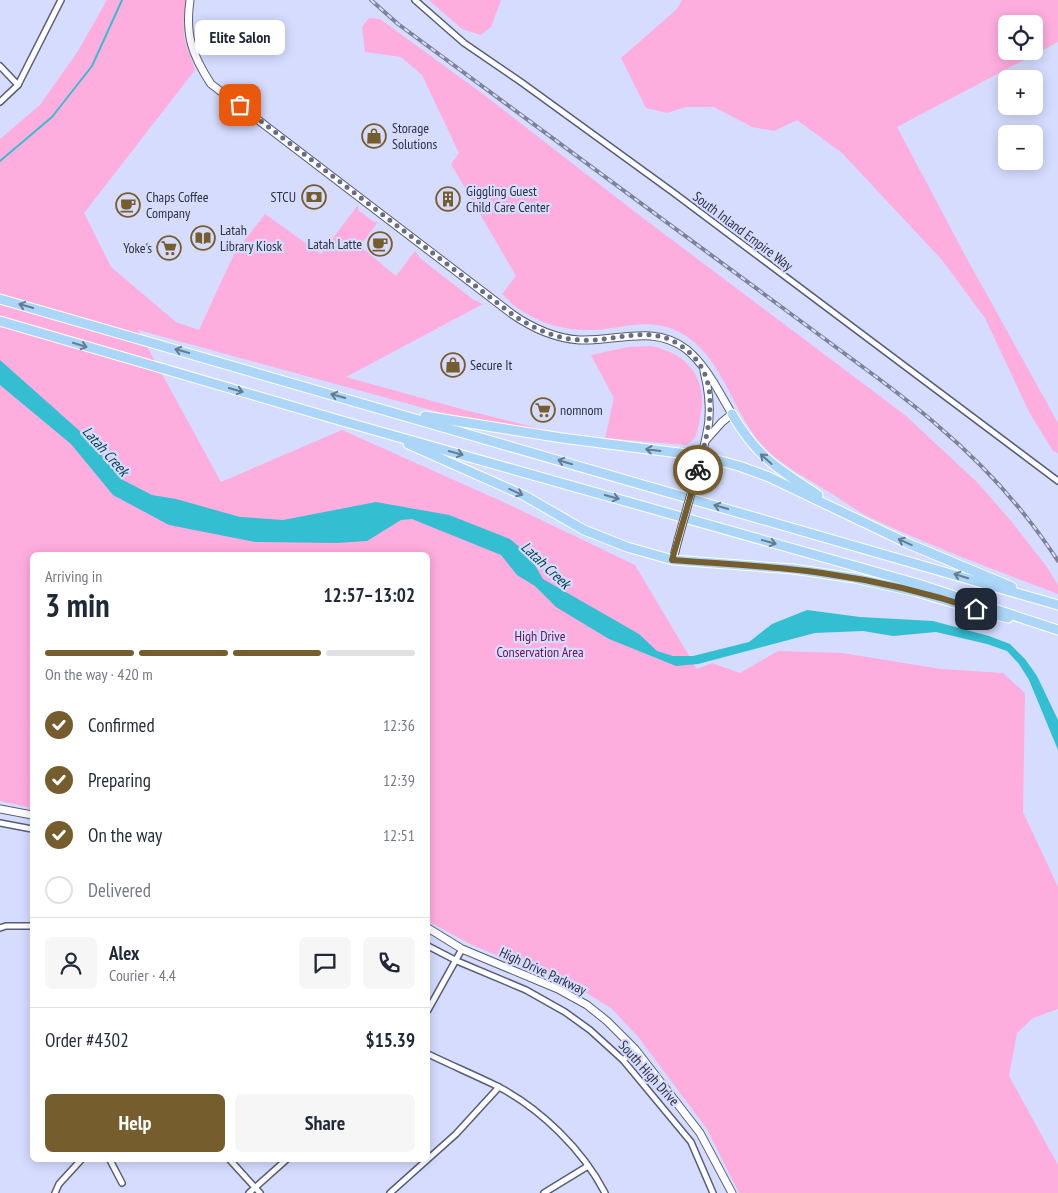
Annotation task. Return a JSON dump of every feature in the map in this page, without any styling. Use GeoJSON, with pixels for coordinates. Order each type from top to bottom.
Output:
{"type":"FeatureCollection","features":[{"type":"Feature","properties":{"kind":"highway"},"geometry":{"type":"LineString","coordinates":[[0,299],[1058,604]]}},
{"type":"Feature","properties":{"kind":"highway"},"geometry":{"type":"LineString","coordinates":[[0,321],[375,430],[918,584],[1058,630]]}},
{"type":"Feature","properties":{"kind":"highway"},"geometry":{"type":"LineString","coordinates":[[385,410],[562,438],[702,456],[739,466],[770,477],[909,544],[1047,601]]}},
{"type":"Feature","properties":{"kind":"highway"},"geometry":{"type":"LineString","coordinates":[[732,414],[751,444],[772,464],[861,521]]}},
{"type":"Feature","properties":{"kind":"highway"},"geometry":{"type":"LineString","coordinates":[[375,430],[525,496],[584,530],[627,548],[672,560],[793,569],[854,578],[917,592],[995,615],[1038,623]]}},
{"type":"Feature","properties":{"kind":"main road"},"geometry":{"type":"LineString","coordinates":[[190,0],[188,31],[192,50],[211,84],[512,314],[543,332],[578,340],[646,335],[662,337],[686,350],[703,369],[732,414],[706,440]]}},
{"type":"Feature","properties":{"kind":"main road"},"geometry":{"type":"LineString","coordinates":[[672,560],[702,456],[710,420],[710,404],[703,369]]}},
{"type":"Feature","properties":{"kind":"main road"},"geometry":{"type":"LineString","coordinates":[[0,809],[30,815]]}},
{"type":"Feature","properties":{"kind":"main road"},"geometry":{"type":"LineString","coordinates":[[430,929],[462,949]]}},
{"type":"Feature","properties":{"kind":"main road","name":"High Drive Parkway"},"geometry":{"type":"LineString","coordinates":[[462,949],[558,989],[587,1005],[607,1021],[635,1049],[700,1133],[732,1193]]}},
{"type":"Feature","properties":{"kind":"street"},"geometry":{"type":"LineString","coordinates":[[0,102],[18,85],[61,0]]}},
{"type":"Feature","properties":{"kind":"street","name":"South Inland Empire Way"},"geometry":{"type":"LineString","coordinates":[[415,0],[464,43],[674,193],[1058,481]]}},
{"type":"Feature","properties":{"kind":"street"},"geometry":{"type":"LineString","coordinates":[[0,66],[18,85]]}},
{"type":"Feature","properties":{"kind":"street"},"geometry":{"type":"LineString","coordinates":[[0,823],[30,829]]}},
{"type":"Feature","properties":{"kind":"street"},"geometry":{"type":"LineString","coordinates":[[0,928],[6,926],[30,926]]}},
{"type":"Feature","properties":{"kind":"street","name":"South High Drive"},"geometry":{"type":"LineString","coordinates":[[430,947],[457,961],[526,990],[565,1012],[590,1030],[623,1060],[691,1142],[713,1193]]}},
{"type":"Feature","properties":{"kind":"street"},"geometry":{"type":"LineString","coordinates":[[430,1007],[462,949]]}},
{"type":"Feature","properties":{"kind":"street"},"geometry":{"type":"LineString","coordinates":[[623,1060],[635,1049]]}},
{"type":"Feature","properties":{"kind":"street"},"geometry":{"type":"LineString","coordinates":[[430,1055],[499,1087],[535,1110],[562,1134],[588,1166],[605,1193]]}},
{"type":"Feature","properties":{"kind":"street"},"geometry":{"type":"LineString","coordinates":[[430,1157],[456,1134],[499,1087]]}},
{"type":"Feature","properties":{"kind":"street"},"geometry":{"type":"LineString","coordinates":[[55,1193],[59,1184],[79,1162]]}},
{"type":"Feature","properties":{"kind":"street"},"geometry":{"type":"LineString","coordinates":[[111,1162],[122,1183]]}},
{"type":"Feature","properties":{"kind":"street"},"geometry":{"type":"LineString","coordinates":[[232,1162],[260,1193]]}},
{"type":"Feature","properties":{"kind":"street"},"geometry":{"type":"LineString","coordinates":[[249,1193],[284,1162]]}},
{"type":"Feature","properties":{"kind":"street"},"geometry":{"type":"LineString","coordinates":[[390,1193],[425,1162]]}},
{"type":"Feature","properties":{"kind":"street"},"geometry":{"type":"LineString","coordinates":[[544,1193],[588,1166]]}},
{"type":"Feature","properties":{"kind":"green space","name":"High Drive Conservation Area"},"geometry":{"type":"Polygon","coordinates":[[[107,0],[186,0],[184,33],[195,70],[84,213],[111,267],[176,322],[199,330],[234,254],[265,214],[321,254],[358,205],[358,210],[374,222],[378,222],[360,246],[396,276],[415,251],[421,259],[474,300],[483,304],[346,377],[554,432],[489,423],[442,413],[138,330],[221,482],[342,430],[512,506],[635,565],[697,669],[712,663],[740,673],[778,651],[842,653],[941,669],[1003,673],[1025,693],[1023,812],[1058,887],[1058,1009],[1033,1018],[1017,1033],[1009,1076],[1058,1165],[1058,1193],[739,1193],[707,1129],[639,1038],[612,1009],[585,992],[470,944],[430,922],[430,552],[30,552],[30,808],[0,801],[0,139],[40,105],[78,51],[107,0]]]}},
{"type":"Feature","properties":{"kind":"green space"},"geometry":{"type":"Polygon","coordinates":[[[429,0],[501,0],[491,27],[481,35],[462,29],[429,0]]]}},
{"type":"Feature","properties":{"kind":"green space"},"geometry":{"type":"Polygon","coordinates":[[[682,0],[1058,0],[1058,42],[1043,50],[1043,15],[998,15],[998,60],[1024,60],[1005,70],[998,70],[998,74],[897,127],[966,257],[1058,423],[1058,453],[1053,451],[1029,412],[985,318],[942,260],[842,153],[797,120],[774,131],[752,127],[714,107],[686,107],[667,113],[646,108],[621,58],[677,9],[682,0]]]}},
{"type":"Feature","properties":{"kind":"green space"},"geometry":{"type":"Polygon","coordinates":[[[369,18],[380,19],[483,94],[643,218],[905,415],[978,483],[1011,521],[1047,567],[1058,585],[1058,594],[892,528],[869,517],[797,473],[771,454],[758,440],[708,356],[695,343],[679,332],[658,325],[647,324],[594,330],[566,328],[539,320],[514,305],[502,294],[516,276],[451,164],[459,153],[422,75],[401,57],[365,52],[362,27],[369,18]]]}},
{"type":"Feature","properties":{"kind":"green space"},"geometry":{"type":"Polygon","coordinates":[[[650,346],[676,355],[694,372],[699,383],[702,395],[702,408],[697,433],[686,445],[605,438],[614,398],[591,355],[628,347],[650,346]]]}},
{"type":"Feature","properties":{"kind":"water"},"geometry":{"type":"Polygon","coordinates":[[[0,360],[82,433],[123,480],[152,495],[176,499],[240,517],[283,520],[376,502],[449,515],[510,539],[529,555],[543,579],[639,634],[657,651],[673,656],[693,656],[749,642],[772,624],[807,610],[860,617],[933,621],[989,636],[1010,644],[1025,659],[1037,676],[1058,720],[1058,750],[1029,680],[1019,664],[1007,651],[987,644],[936,632],[893,636],[863,631],[815,633],[698,664],[676,666],[609,639],[556,607],[535,586],[517,575],[501,555],[412,519],[401,520],[367,541],[337,543],[255,542],[169,525],[113,495],[71,444],[0,385],[0,360]]]}},
{"type":"Feature","properties":{"kind":"waterway"},"geometry":{"type":"LineString","coordinates":[[0,161],[52,117],[92,66],[122,0]]}},
{"type":"Feature","properties":{"kind":"railway"},"geometry":{"type":"LineString","coordinates":[[371,0],[398,24],[923,413],[972,456],[1003,489],[1032,524],[1058,561]]}},
{"type":"Feature","properties":{"kind":"way so far"},"geometry":{"type":"LineString","coordinates":[[240,105],[512,314],[533,328],[554,336],[578,340],[653,335],[671,340],[686,350],[703,369],[710,404],[708,430],[698,470]]}},
{"type":"Feature","properties":{"kind":"place","name":"Elite Salon"},"geometry":{"type":"Point","coordinates":[240,105]}},
{"type":"Feature","properties":{"kind":"place","name":"Storage Solutions"},"geometry":{"type":"Point","coordinates":[374,136]}},
{"type":"Feature","properties":{"kind":"place","name":"STCU"},"geometry":{"type":"Point","coordinates":[314,197]}},
{"type":"Feature","properties":{"kind":"place","name":"Giggling Guest Child Care Center"},"geometry":{"type":"Point","coordinates":[448,199]}},
{"type":"Feature","properties":{"kind":"place","name":"Chaps Coffee Company"},"geometry":{"type":"Point","coordinates":[128,205]}},
{"type":"Feature","properties":{"kind":"place","name":"Latah Library Kiosk"},"geometry":{"type":"Point","coordinates":[203,238]}},
{"type":"Feature","properties":{"kind":"place","name":"Latah Latte"},"geometry":{"type":"Point","coordinates":[380,244]}},
{"type":"Feature","properties":{"kind":"place","name":"Yoke's"},"geometry":{"type":"Point","coordinates":[169,248]}},
{"type":"Feature","properties":{"kind":"place","name":"Secure It"},"geometry":{"type":"Point","coordinates":[453,365]}},
{"type":"Feature","properties":{"kind":"place","name":"nomnom"},"geometry":{"type":"Point","coordinates":[543,410]}},
{"type":"Feature","properties":{"kind":"route"},"geometry":{"type":"LineString","coordinates":[[698,470],[672,560],[793,569],[830,574],[917,592],[976,609]]}},
{"type":"Feature","properties":{"kind":"water label","name":"Latah Creek"},"geometry":{"type":"Point","coordinates":[106,451]}},
{"type":"Feature","properties":{"kind":"water label","name":"Latah Creek"},"geometry":{"type":"Point","coordinates":[546,565]}}]}
